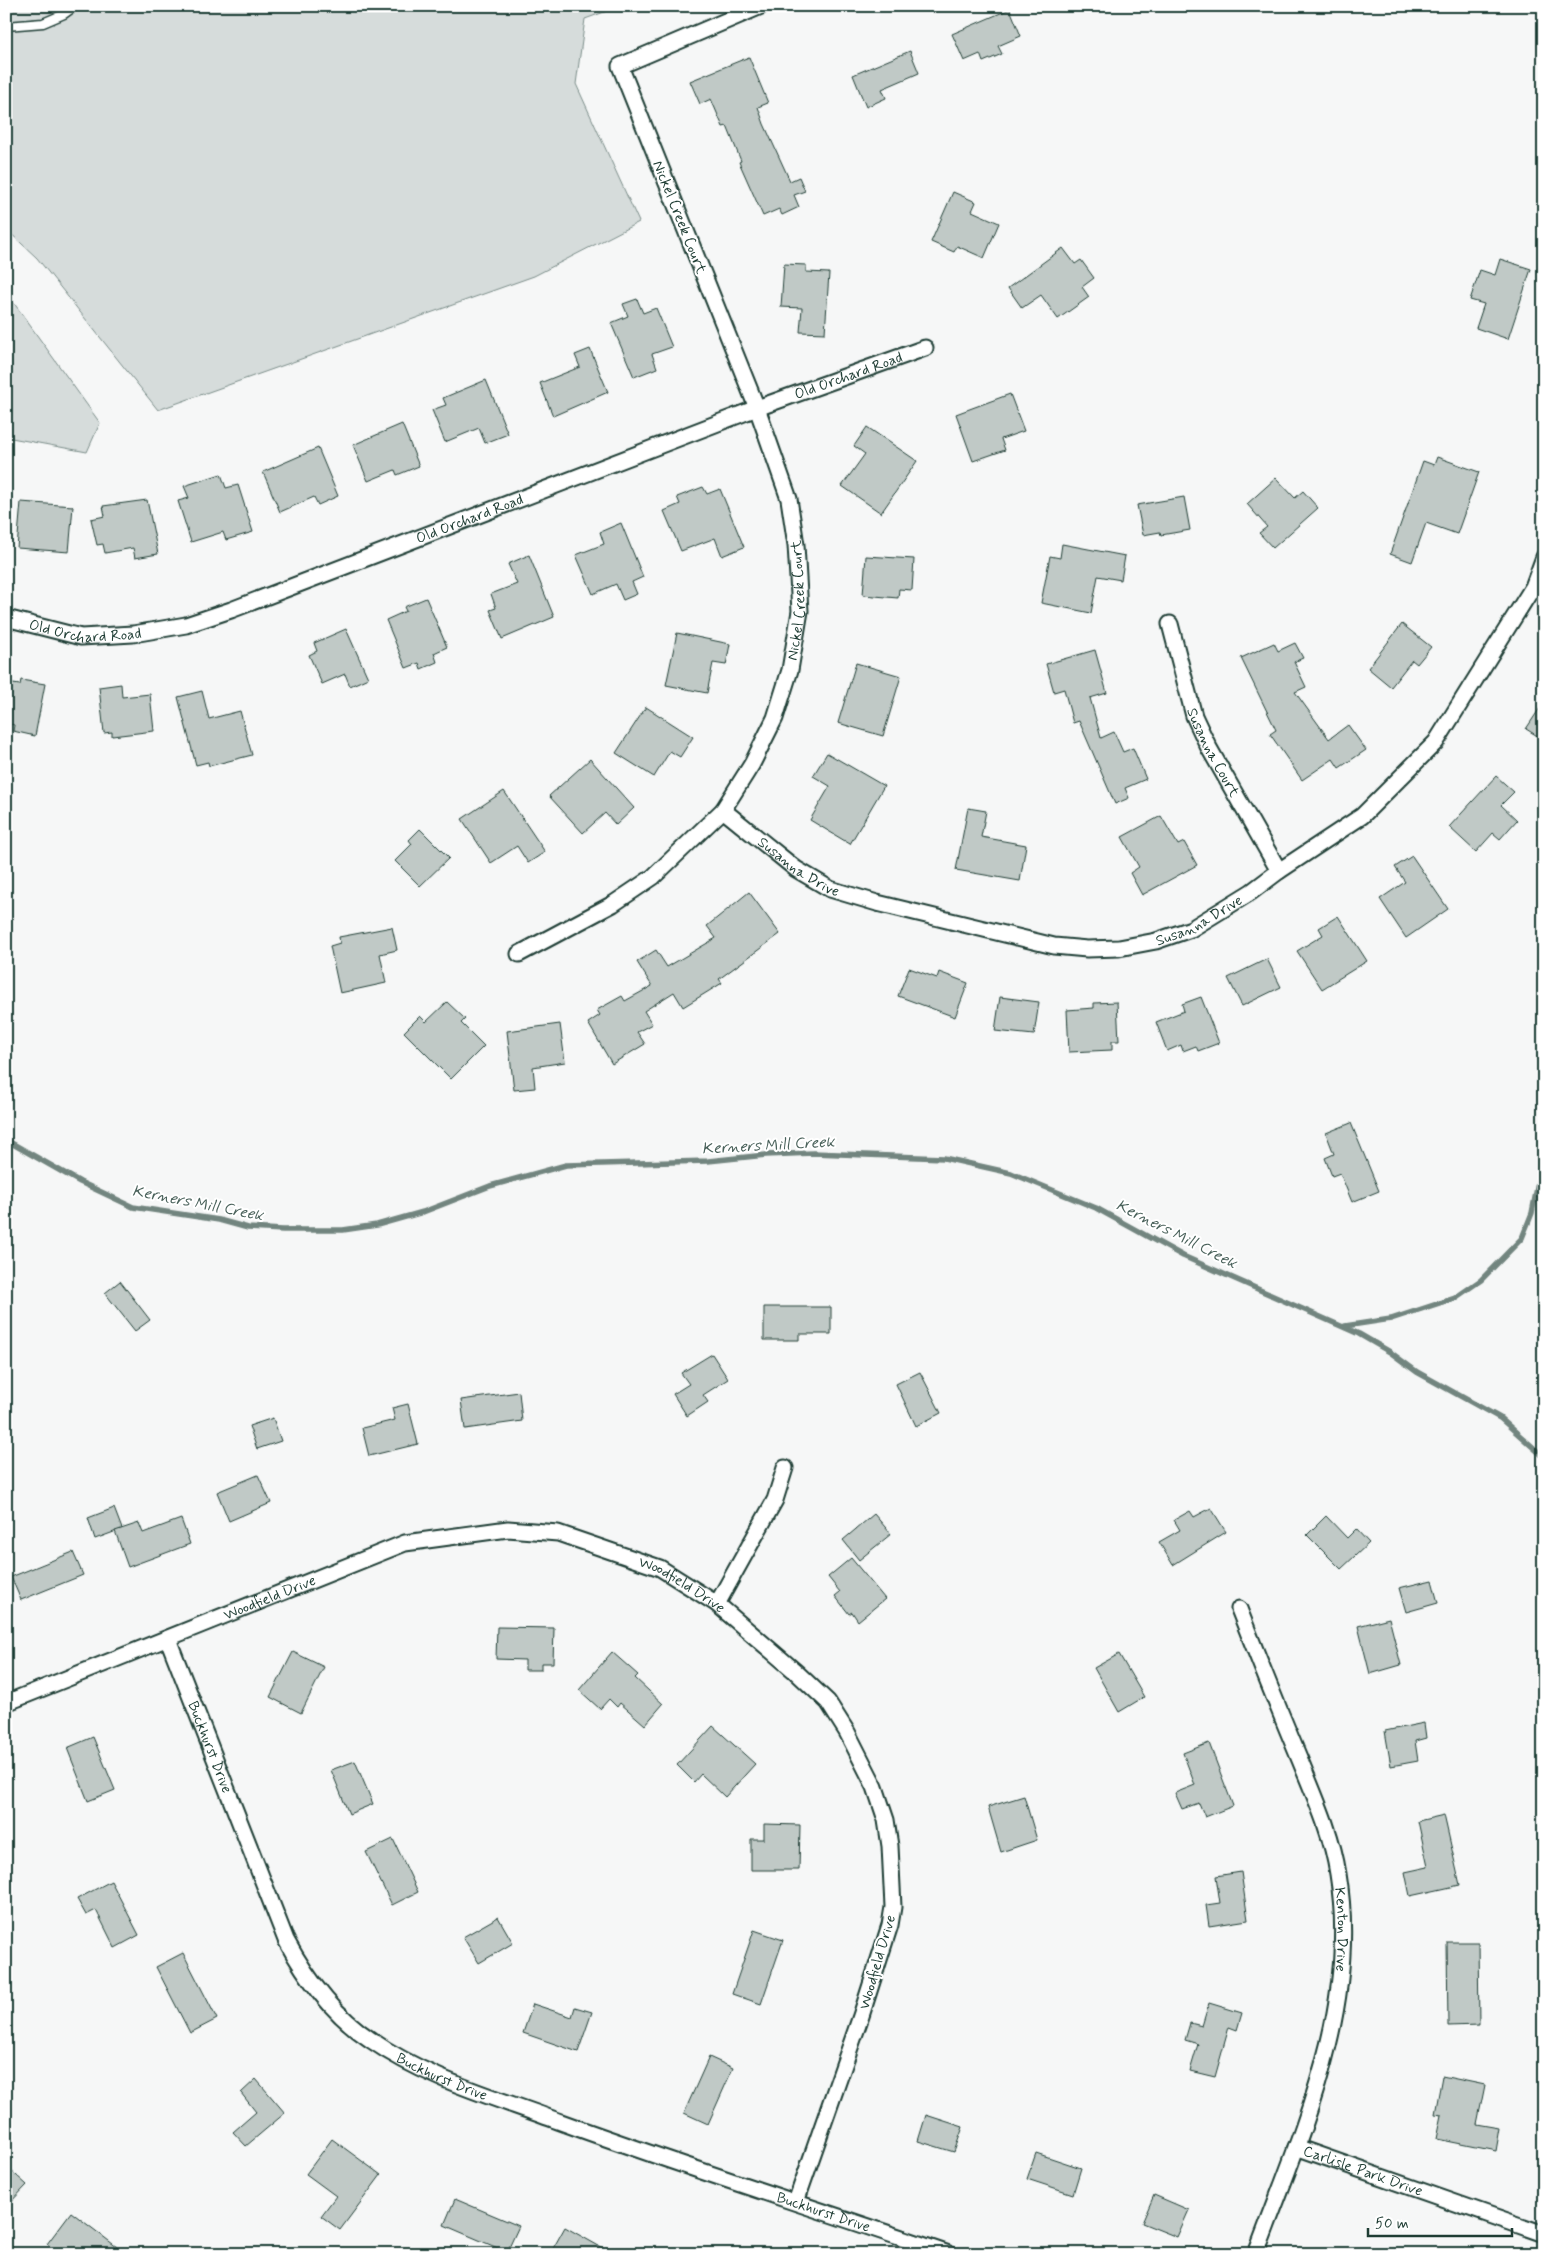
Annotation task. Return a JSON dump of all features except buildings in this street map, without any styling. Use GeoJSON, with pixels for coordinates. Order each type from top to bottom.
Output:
{"type":"FeatureCollection","features":[{"type":"Feature","properties":{"kind":"street","name":"Nickel Creek Court"},"geometry":{"type":"LineString","coordinates":[[519,954],[613,904],[654,877],[723,810],[752,764],[775,718],[790,670],[800,611],[796,545],[789,499],[758,408],[620,66],[761,6]]}},
{"type":"Feature","properties":{"kind":"street","name":"Old Orchard Road"},"geometry":{"type":"LineString","coordinates":[[6,618],[81,637],[134,634],[186,625],[231,610],[758,408],[925,348]]}},
{"type":"Feature","properties":{"kind":"street","name":"Susanna Drive"},"geometry":{"type":"LineString","coordinates":[[723,810],[796,869],[830,889],[878,903],[1054,946],[1086,949],[1119,948],[1156,941],[1191,929],[1251,892],[1279,871],[1362,816],[1436,742],[1533,588],[1544,557]]}},
{"type":"Feature","properties":{"kind":"street","name":"Susanna Court"},"geometry":{"type":"LineString","coordinates":[[1170,624],[1194,716],[1209,748],[1279,871]]}},
{"type":"Feature","properties":{"kind":"street"},"geometry":{"type":"LineString","coordinates":[[718,1604],[775,1500],[786,1468]]}},
{"type":"Feature","properties":{"kind":"street","name":"Woodfield Drive"},"geometry":{"type":"LineString","coordinates":[[6,1703],[405,1544],[508,1529],[558,1533],[660,1568],[718,1604],[828,1702],[847,1732],[875,1786],[886,1820],[890,1846],[892,1907],[890,1924],[861,2016],[796,2202]]}},
{"type":"Feature","properties":{"kind":"street","name":"Kenton Drive"},"geometry":{"type":"LineString","coordinates":[[1239,1609],[1327,1829],[1338,1874],[1344,1936],[1340,1983],[1329,2046],[1296,2147],[1256,2254]]}},
{"type":"Feature","properties":{"kind":"street","name":"Buckhurst Drive"},"geometry":{"type":"LineString","coordinates":[[168,1639],[286,1940],[301,1969],[318,1992],[370,2040],[423,2072],[592,2133],[948,2254]]}},
{"type":"Feature","properties":{"kind":"street","name":"Carlisle Park Drive"},"geometry":{"type":"LineString","coordinates":[[1296,2147],[1544,2234]]}},
{"type":"Feature","properties":{"kind":"lane"},"geometry":{"type":"LineString","coordinates":[[6,26],[43,23],[64,14],[76,6]]}},
{"type":"Feature","properties":{"kind":"shaded area"},"geometry":{"type":"Polygon","coordinates":[[[6,6],[621,6],[585,19],[576,84],[639,222],[534,276],[158,410],[37,258],[6,229],[6,6]]]}},
{"type":"Feature","properties":{"kind":"shaded area"},"geometry":{"type":"Polygon","coordinates":[[[6,292],[100,423],[87,452],[6,437],[6,292]]]}},
{"type":"Feature","properties":{"kind":"waterway","name":"Kerners Mill Creek"},"geometry":{"type":"LineString","coordinates":[[6,1140],[80,1182],[133,1207],[219,1220],[248,1228],[283,1230],[343,1230],[377,1225],[423,1212],[490,1186],[566,1165],[708,1161],[766,1155],[813,1153],[944,1158],[1011,1173],[1096,1208],[1183,1256],[1359,1334],[1390,1352],[1417,1372],[1500,1418],[1544,1457]]}},
{"type":"Feature","properties":{"kind":"waterway"},"geometry":{"type":"LineString","coordinates":[[1345,1326],[1391,1319],[1455,1298],[1481,1280],[1522,1238],[1532,1213],[1544,1152]]}}]}
